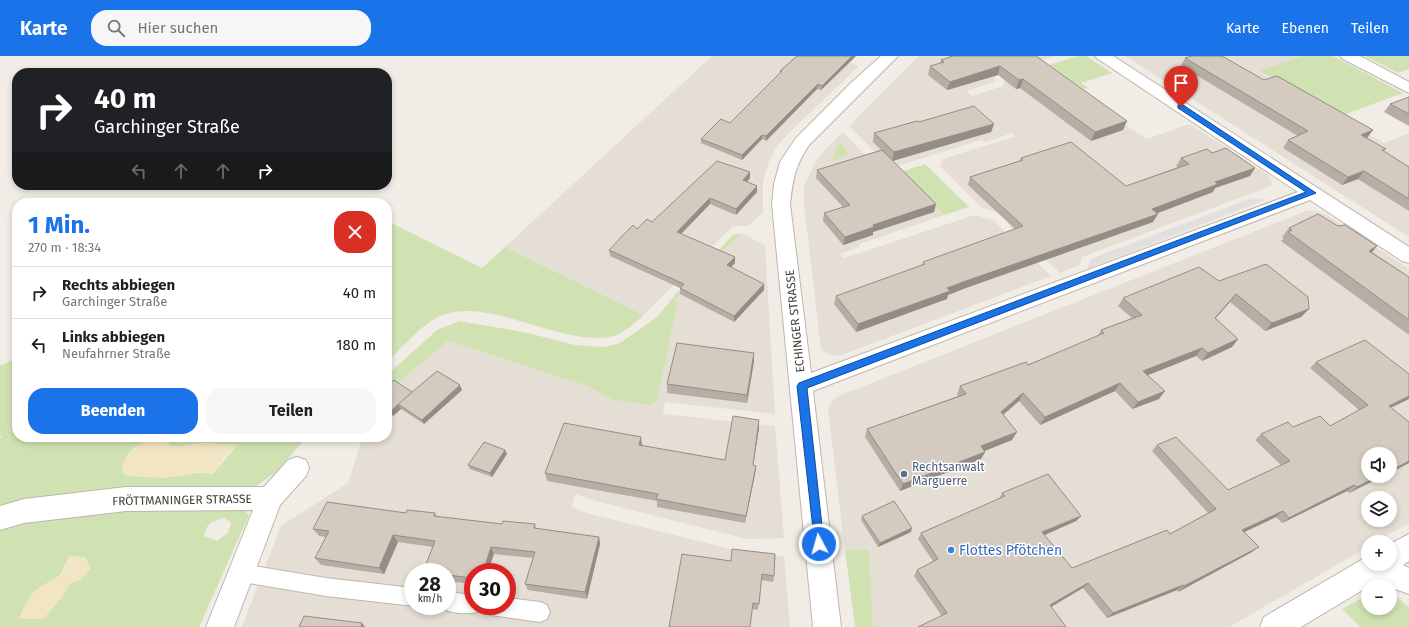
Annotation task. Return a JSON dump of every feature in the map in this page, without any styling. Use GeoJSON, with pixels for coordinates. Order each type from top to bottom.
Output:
{"type":"FeatureCollection","features":[{"type":"Feature","properties":{"kind":"street","name":"ECHINGER STRASSE"},"geometry":{"type":"LineString","coordinates":[[828,627],[781,204],[782,184],[790,162],[802,142],[858,85],[890,56]]}},
{"type":"Feature","properties":{"kind":"street"},"geometry":{"type":"LineString","coordinates":[[1103,56],[1409,256]]}},
{"type":"Feature","properties":{"kind":"street"},"geometry":{"type":"LineString","coordinates":[[1348,56],[1409,88]]}},
{"type":"Feature","properties":{"kind":"street"},"geometry":{"type":"LineString","coordinates":[[1394,80],[1409,75]]}},
{"type":"Feature","properties":{"kind":"street"},"geometry":{"type":"LineString","coordinates":[[802,386],[1312,193]]}},
{"type":"Feature","properties":{"kind":"street"},"geometry":{"type":"LineString","coordinates":[[220,627],[270,498],[297,468]]}},
{"type":"Feature","properties":{"kind":"street","name":"FRÖTTMANINGER STRASSE"},"geometry":{"type":"LineString","coordinates":[[0,518],[24,511],[126,499],[270,498]]}},
{"type":"Feature","properties":{"kind":"street"},"geometry":{"type":"LineString","coordinates":[[1397,554],[1409,547]]}},
{"type":"Feature","properties":{"kind":"street"},"geometry":{"type":"LineString","coordinates":[[1274,627],[1368,571]]}},
{"type":"Feature","properties":{"kind":"street"},"geometry":{"type":"LineString","coordinates":[[1393,571],[1409,581]]}},
{"type":"Feature","properties":{"kind":"lane"},"geometry":{"type":"LineString","coordinates":[[242,573],[326,587],[404,596]]}},
{"type":"Feature","properties":{"kind":"lane"},"geometry":{"type":"LineString","coordinates":[[516,609],[540,612]]}},
{"type":"Feature","properties":{"kind":"shaded area"},"geometry":{"type":"Polygon","coordinates":[[[712,56],[831,56],[859,66],[776,147],[769,161],[763,181],[763,212],[748,226],[733,226],[644,315],[505,247],[712,56]]]}},
{"type":"Feature","properties":{"kind":"shaded area"},"geometry":{"type":"Polygon","coordinates":[[[919,56],[1056,56],[996,74],[994,82],[966,91],[972,96],[1003,86],[1005,78],[1043,67],[1146,139],[1190,124],[1269,176],[1272,182],[1271,186],[1082,257],[1080,265],[1060,273],[1010,226],[1003,211],[995,212],[981,207],[940,166],[943,159],[1016,136],[1012,133],[986,142],[981,140],[891,168],[849,126],[919,56]]]}},
{"type":"Feature","properties":{"kind":"shaded area"},"geometry":{"type":"Polygon","coordinates":[[[1125,56],[1303,56],[1259,72],[1384,143],[1409,133],[1409,237],[1125,56]]]}},
{"type":"Feature","properties":{"kind":"shaded area"},"geometry":{"type":"Polygon","coordinates":[[[843,132],[886,177],[901,172],[944,215],[860,244],[859,247],[840,254],[844,258],[975,215],[993,220],[1051,276],[839,356],[827,354],[821,350],[804,204],[804,186],[818,157],[843,132]]]}},
{"type":"Feature","properties":{"kind":"shaded area"},"geometry":{"type":"Polygon","coordinates":[[[1252,198],[1265,200],[1087,269],[1090,259],[1252,198]]]}},
{"type":"Feature","properties":{"kind":"shaded area"},"geometry":{"type":"Polygon","coordinates":[[[1306,211],[1315,211],[1327,215],[1409,269],[1409,523],[1388,535],[1361,535],[1361,551],[1229,627],[873,627],[869,550],[845,550],[828,410],[831,402],[836,397],[1306,211]]]}},
{"type":"Feature","properties":{"kind":"shaded area"},"geometry":{"type":"Polygon","coordinates":[[[741,233],[765,245],[775,414],[665,402],[663,414],[775,426],[784,538],[747,539],[600,502],[575,494],[572,507],[590,514],[750,554],[784,556],[790,627],[242,627],[281,526],[348,483],[361,442],[392,442],[392,388],[448,341],[587,386],[613,400],[649,405],[657,401],[678,302],[674,300],[741,233]]]}},
{"type":"Feature","properties":{"kind":"green space"},"geometry":{"type":"Polygon","coordinates":[[[1078,56],[1086,56],[1112,73],[1081,83],[1088,88],[1084,89],[1049,65],[1078,56]]]}},
{"type":"Feature","properties":{"kind":"green space"},"geometry":{"type":"Polygon","coordinates":[[[1303,56],[1333,56],[1403,93],[1338,117],[1259,71],[1303,56]]]}},
{"type":"Feature","properties":{"kind":"green space"},"geometry":{"type":"Polygon","coordinates":[[[1365,56],[1409,56],[1409,69],[1398,73],[1365,56]]]}},
{"type":"Feature","properties":{"kind":"green space"},"geometry":{"type":"Polygon","coordinates":[[[840,141],[849,155],[831,161],[840,141]]]}},
{"type":"Feature","properties":{"kind":"green space"},"geometry":{"type":"Polygon","coordinates":[[[925,164],[969,207],[944,215],[901,172],[925,164]]]}},
{"type":"Feature","properties":{"kind":"green space"},"geometry":{"type":"Polygon","coordinates":[[[392,223],[482,268],[505,247],[644,315],[618,335],[594,338],[551,330],[483,312],[462,311],[436,318],[392,357],[392,223]]]}},
{"type":"Feature","properties":{"kind":"green space"},"geometry":{"type":"Polygon","coordinates":[[[741,233],[674,300],[678,302],[657,401],[649,405],[613,400],[587,386],[448,341],[392,388],[392,370],[437,330],[460,321],[528,333],[575,345],[604,347],[620,343],[658,316],[675,295],[733,235],[741,233]]]}},
{"type":"Feature","properties":{"kind":"green space"},"geometry":{"type":"Polygon","coordinates":[[[12,360],[12,442],[144,442],[132,449],[161,478],[194,473],[213,474],[237,445],[201,443],[177,447],[171,446],[168,442],[303,442],[277,471],[247,493],[0,512],[0,439],[2,436],[0,436],[0,366],[12,360]]]}},
{"type":"Feature","properties":{"kind":"green space"},"geometry":{"type":"Polygon","coordinates":[[[119,506],[237,506],[249,515],[199,627],[0,627],[0,524],[119,506]],[[225,518],[208,525],[204,536],[217,541],[228,533],[231,523],[225,518]],[[70,556],[59,577],[44,586],[23,608],[20,619],[43,619],[63,596],[70,583],[80,580],[91,568],[70,556]]]}},
{"type":"Feature","properties":{"kind":"green space"},"geometry":{"type":"Polygon","coordinates":[[[845,550],[869,550],[873,627],[855,627],[845,550]]]}},
{"type":"Feature","properties":{"kind":"green space"},"geometry":{"type":"Polygon","coordinates":[[[1397,598],[1409,607],[1409,627],[1360,627],[1342,609],[1361,599],[1361,615],[1397,615],[1397,598]]]}},
{"type":"Feature","properties":{"kind":"sand"},"geometry":{"type":"Polygon","coordinates":[[[144,442],[168,442],[171,446],[176,447],[201,443],[238,445],[228,453],[213,474],[197,472],[189,475],[161,478],[127,476],[122,472],[125,460],[136,447],[144,442]]]}},
{"type":"Feature","properties":{"kind":"sand"},"geometry":{"type":"Polygon","coordinates":[[[70,556],[85,557],[91,568],[80,580],[70,583],[63,596],[43,619],[19,619],[25,605],[33,593],[63,571],[70,556]]]}},
{"type":"Feature","properties":{"kind":"building"},"geometry":{"type":"Polygon","coordinates":[[[797,56],[852,56],[822,86],[818,84],[766,136],[762,135],[742,155],[701,139],[721,119],[730,123],[782,71],[780,71],[797,56]]]}},
{"type":"Feature","properties":{"kind":"building"},"geometry":{"type":"Polygon","coordinates":[[[953,56],[1036,56],[1127,121],[1095,132],[1023,79],[1019,80],[1000,66],[950,82],[930,66],[944,62],[941,60],[953,56]]]}},
{"type":"Feature","properties":{"kind":"building"},"geometry":{"type":"Polygon","coordinates":[[[1192,56],[1222,56],[1264,80],[1277,76],[1373,130],[1361,135],[1386,149],[1382,150],[1409,167],[1409,199],[1364,171],[1348,177],[1288,140],[1308,131],[1185,58],[1192,56]]]}},
{"type":"Feature","properties":{"kind":"building"},"geometry":{"type":"Polygon","coordinates":[[[1409,97],[1409,114],[1390,104],[1409,97]]]}},
{"type":"Feature","properties":{"kind":"building"},"geometry":{"type":"Polygon","coordinates":[[[974,106],[994,124],[894,152],[874,133],[917,121],[919,122],[974,106]]]}},
{"type":"Feature","properties":{"kind":"building"},"geometry":{"type":"Polygon","coordinates":[[[1071,142],[1126,186],[1189,164],[1181,158],[1207,149],[1212,153],[1226,148],[1255,168],[1215,182],[1218,184],[1152,209],[1158,214],[966,281],[947,288],[950,291],[858,324],[836,296],[925,264],[923,262],[1023,226],[970,177],[1023,160],[1021,158],[1071,142]]]}},
{"type":"Feature","properties":{"kind":"building"},"geometry":{"type":"Polygon","coordinates":[[[882,150],[936,204],[873,225],[874,227],[845,237],[824,213],[850,205],[817,170],[882,150]]]}},
{"type":"Feature","properties":{"kind":"building"},"geometry":{"type":"Polygon","coordinates":[[[717,161],[750,172],[743,180],[757,186],[736,209],[710,198],[677,232],[735,257],[727,265],[764,284],[734,316],[680,288],[684,284],[609,250],[633,225],[637,229],[647,219],[652,222],[717,161]]]}},
{"type":"Feature","properties":{"kind":"building"},"geometry":{"type":"Polygon","coordinates":[[[1318,214],[1338,226],[1345,225],[1377,246],[1369,251],[1409,277],[1409,320],[1288,232],[1292,230],[1289,228],[1318,214]]]}},
{"type":"Feature","properties":{"kind":"building"},"geometry":{"type":"Polygon","coordinates":[[[1266,264],[1308,297],[1309,309],[1272,323],[1236,294],[1215,318],[1238,339],[1208,353],[1202,348],[1143,371],[1165,391],[1138,402],[1120,383],[1045,417],[1023,393],[1001,412],[1017,432],[981,446],[985,452],[903,484],[867,429],[966,394],[960,386],[1026,362],[1028,365],[1104,333],[1101,330],[1142,315],[1123,298],[1199,267],[1219,281],[1266,264]]]}},
{"type":"Feature","properties":{"kind":"building"},"geometry":{"type":"Polygon","coordinates":[[[1365,340],[1409,374],[1409,396],[1389,406],[1409,422],[1409,461],[1397,467],[1397,447],[1361,447],[1361,483],[1365,483],[1357,487],[1354,485],[1289,518],[1283,511],[1242,530],[1259,547],[1184,586],[1183,585],[1113,613],[1088,583],[1050,605],[1066,627],[918,627],[947,613],[917,570],[938,559],[921,533],[1005,496],[1002,493],[1048,474],[1081,516],[1042,532],[1072,568],[1167,530],[1170,534],[1216,509],[1157,445],[1176,437],[1228,490],[1290,461],[1261,434],[1288,422],[1293,427],[1320,416],[1330,426],[1368,405],[1316,362],[1365,340]]]}},
{"type":"Feature","properties":{"kind":"building"},"geometry":{"type":"Polygon","coordinates":[[[677,343],[754,353],[747,395],[667,384],[677,343]]]}},
{"type":"Feature","properties":{"kind":"building"},"geometry":{"type":"Polygon","coordinates":[[[437,371],[460,385],[422,420],[398,404],[437,371]]]}},
{"type":"Feature","properties":{"kind":"building"},"geometry":{"type":"Polygon","coordinates":[[[394,380],[412,392],[392,410],[392,382],[394,380]]]}},
{"type":"Feature","properties":{"kind":"building"},"geometry":{"type":"Polygon","coordinates":[[[733,416],[759,420],[753,465],[756,466],[746,516],[656,499],[658,494],[545,473],[564,423],[641,437],[639,445],[725,460],[733,416]]]}},
{"type":"Feature","properties":{"kind":"building"},"geometry":{"type":"Polygon","coordinates":[[[484,442],[505,450],[490,473],[468,465],[484,442]]]}},
{"type":"Feature","properties":{"kind":"building"},"geometry":{"type":"Polygon","coordinates":[[[894,501],[912,528],[880,543],[862,516],[894,501]]]}},
{"type":"Feature","properties":{"kind":"building"},"geometry":{"type":"Polygon","coordinates":[[[327,502],[406,513],[407,510],[435,513],[434,516],[502,524],[503,521],[535,524],[534,528],[599,537],[585,592],[525,584],[535,552],[491,547],[486,563],[464,563],[464,577],[456,576],[456,563],[426,563],[435,541],[393,535],[379,568],[315,558],[329,531],[313,529],[327,502]]]}},
{"type":"Feature","properties":{"kind":"building"},"geometry":{"type":"Polygon","coordinates":[[[732,549],[775,554],[774,576],[762,574],[759,604],[753,603],[750,627],[669,627],[682,554],[731,561],[732,549]]]}},
{"type":"Feature","properties":{"kind":"building"},"geometry":{"type":"Polygon","coordinates":[[[304,616],[362,623],[361,627],[299,627],[304,616]]]}},
{"type":"Feature","properties":{"kind":"place","name":"Rechtsanwalt Marguerre"},"geometry":{"type":"Point","coordinates":[904,474]}},
{"type":"Feature","properties":{"kind":"place","name":"Flottes Pfötchen"},"geometry":{"type":"Point","coordinates":[951,550]}},
{"type":"Feature","properties":{"kind":"route"},"geometry":{"type":"LineString","coordinates":[[819,544],[802,386],[1312,193],[1181,107]]}}]}
